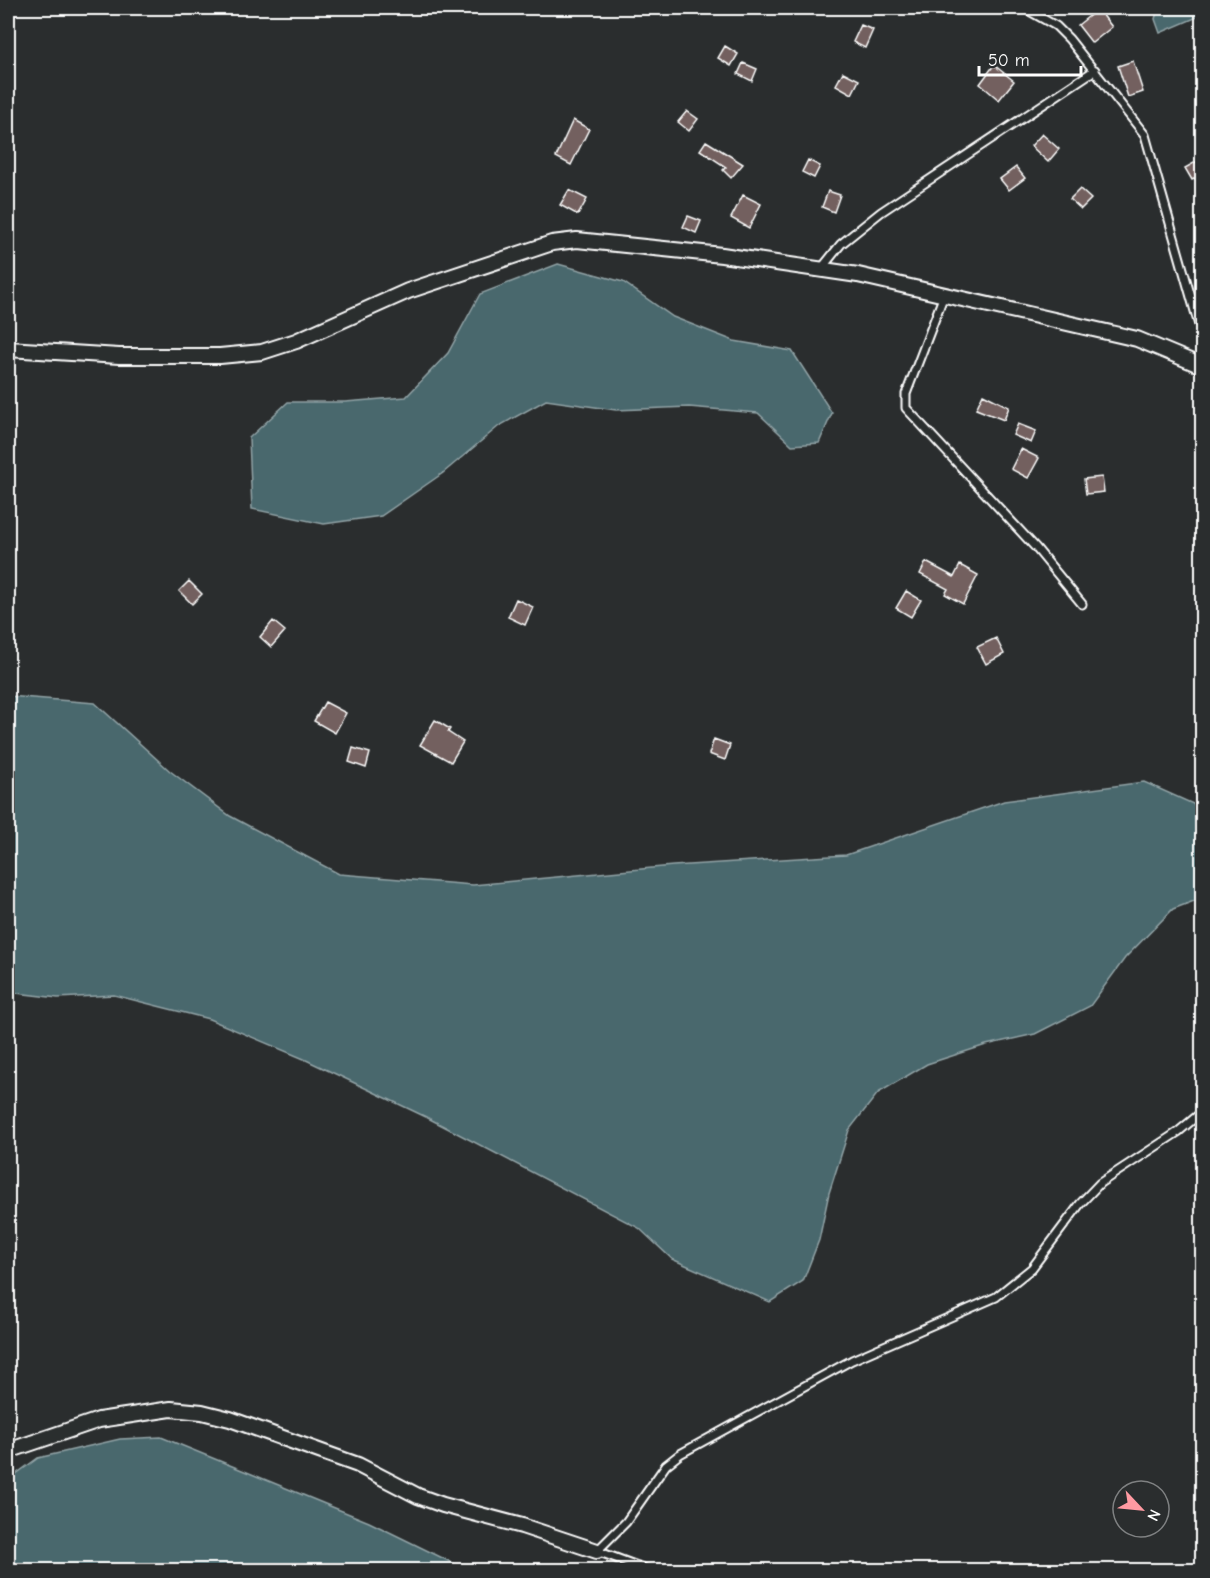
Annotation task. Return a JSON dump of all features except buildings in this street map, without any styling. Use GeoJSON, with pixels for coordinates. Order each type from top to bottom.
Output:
{"type":"FeatureCollection","features":[{"type":"Feature","properties":{"kind":"street"},"geometry":{"type":"LineString","coordinates":[[8,349],[119,356],[220,356],[262,352],[296,341],[408,291],[552,243],[577,240],[722,255],[821,270],[944,295],[1137,339],[1203,366]]}},
{"type":"Feature","properties":{"kind":"street"},"geometry":{"type":"LineString","coordinates":[[8,1451],[99,1420],[171,1409],[202,1412],[230,1419],[358,1465],[418,1496],[443,1505],[522,1526],[597,1551]]}},
{"type":"Feature","properties":{"kind":"lane"},"geometry":{"type":"LineString","coordinates":[[1024,8],[1056,26],[1095,70],[1145,135],[1203,336]]}},
{"type":"Feature","properties":{"kind":"lane"},"geometry":{"type":"LineString","coordinates":[[821,270],[841,244],[881,212],[1095,70]]}},
{"type":"Feature","properties":{"kind":"lane"},"geometry":{"type":"LineString","coordinates":[[944,295],[906,394],[906,408],[1036,548],[1082,604]]}},
{"type":"Feature","properties":{"kind":"lane"},"geometry":{"type":"LineString","coordinates":[[648,1570],[597,1551],[626,1522],[666,1464],[680,1454],[852,1360],[996,1297],[1032,1268],[1080,1204],[1100,1182],[1178,1132],[1203,1112]]}},
{"type":"Feature","properties":{"kind":"water"},"geometry":{"type":"Polygon","coordinates":[[[1158,8],[1202,8],[1202,15],[1160,33],[1155,19],[1158,8]]]}},
{"type":"Feature","properties":{"kind":"water"},"geometry":{"type":"Polygon","coordinates":[[[558,264],[623,282],[673,317],[734,341],[792,351],[832,413],[819,443],[792,445],[758,413],[689,407],[616,410],[546,400],[499,426],[443,473],[381,516],[324,524],[252,509],[249,438],[288,402],[345,402],[406,397],[448,353],[480,294],[558,264]]]}},
{"type":"Feature","properties":{"kind":"water"},"geometry":{"type":"Polygon","coordinates":[[[8,696],[95,703],[170,771],[230,816],[339,874],[473,885],[673,866],[846,855],[1004,801],[1144,782],[1202,808],[1202,898],[1173,909],[1125,958],[1090,1006],[1035,1034],[986,1045],[927,1064],[878,1093],[849,1130],[829,1193],[819,1240],[803,1281],[770,1302],[672,1259],[639,1228],[426,1117],[304,1059],[209,1019],[114,995],[58,998],[8,992],[8,696]]]}},
{"type":"Feature","properties":{"kind":"water"},"geometry":{"type":"Polygon","coordinates":[[[161,1437],[369,1522],[467,1570],[8,1570],[8,1480],[38,1458],[120,1439],[161,1437]]]}}]}
